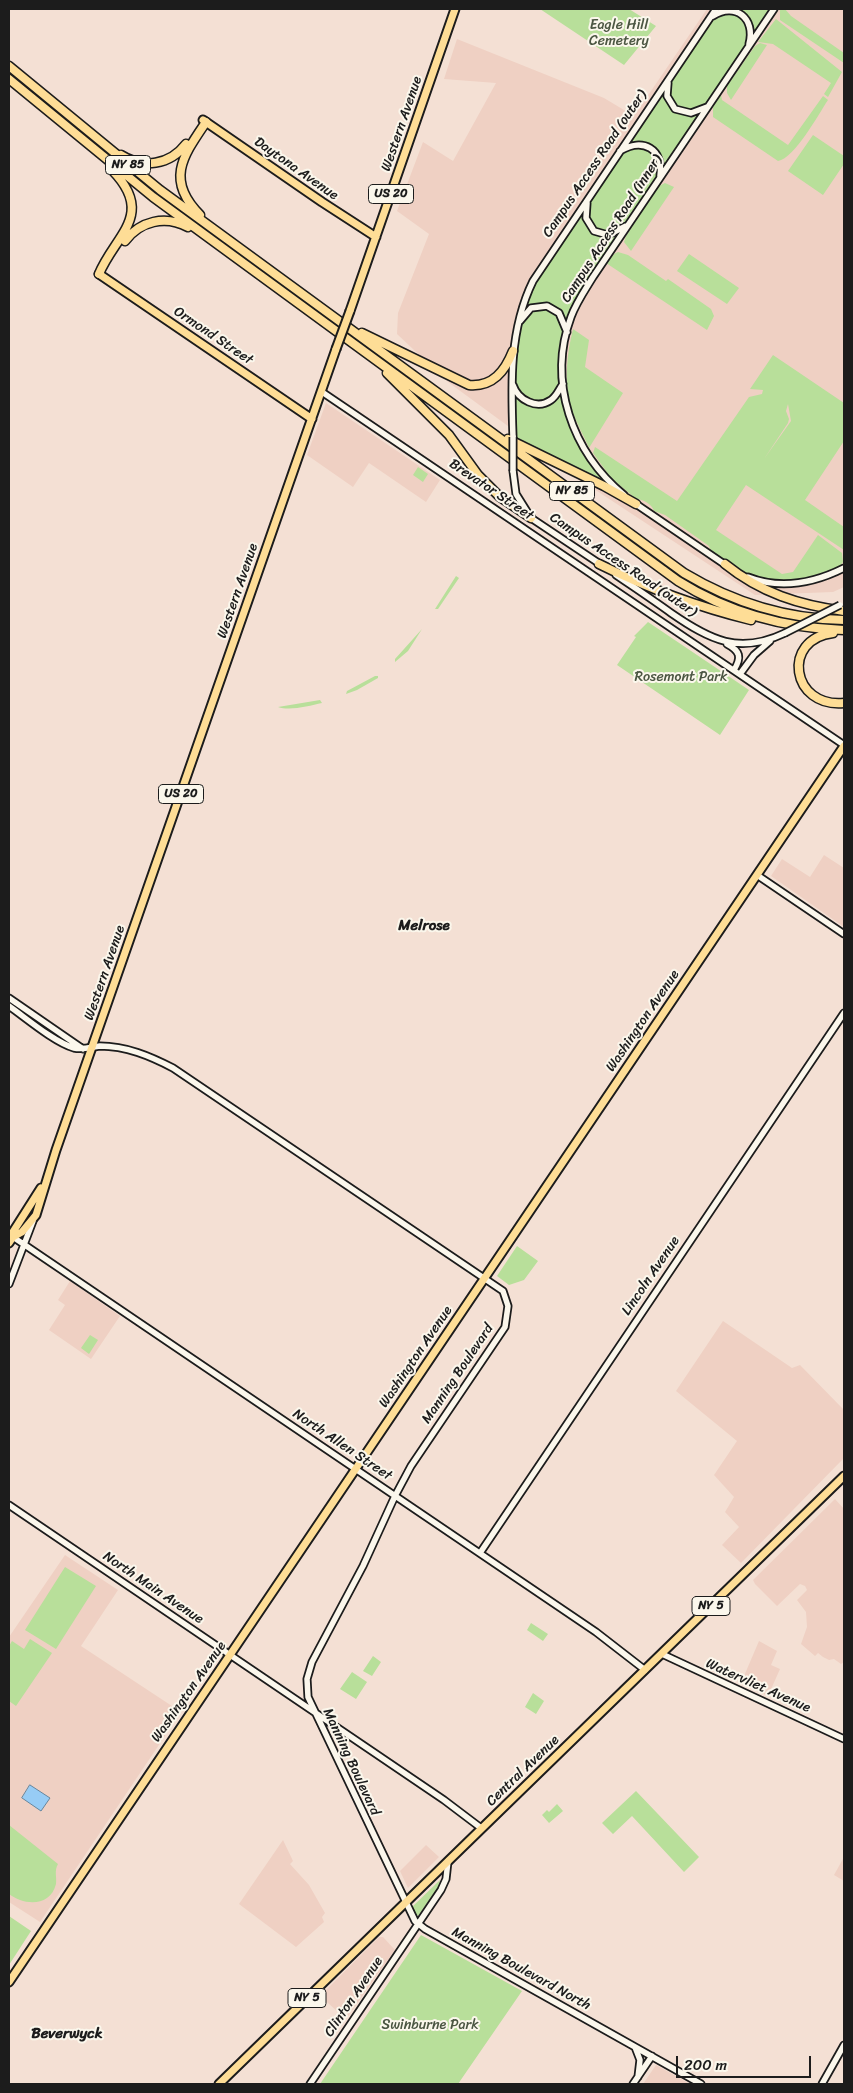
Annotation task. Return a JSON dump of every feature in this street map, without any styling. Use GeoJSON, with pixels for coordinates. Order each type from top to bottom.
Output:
{"type":"FeatureCollection","features":[{"type":"Feature","properties":{"kind":"highway","name":"NY 85"},"geometry":{"type":"LineString","coordinates":[[9,66],[82,128],[160,190],[662,558],[698,582],[736,600],[774,612],[807,618],[844,620]]}},
{"type":"Feature","properties":{"kind":"highway","name":"NY 85"},"geometry":{"type":"LineString","coordinates":[[15,84],[153,198],[686,585],[708,598],[740,612],[773,622],[806,628],[844,631]]}},
{"type":"Feature","properties":{"kind":"highway"},"geometry":{"type":"LineString","coordinates":[[82,128],[127,159],[138,163],[150,164],[167,160],[178,153],[205,121]]}},
{"type":"Feature","properties":{"kind":"highway"},"geometry":{"type":"LineString","coordinates":[[205,121],[183,158],[180,171],[181,184],[186,197],[194,209],[234,244]]}},
{"type":"Feature","properties":{"kind":"highway"},"geometry":{"type":"LineString","coordinates":[[76,135],[119,177],[130,200],[129,226],[99,274]]}},
{"type":"Feature","properties":{"kind":"highway"},"geometry":{"type":"LineString","coordinates":[[99,274],[130,234],[140,226],[157,221],[180,224],[227,252]]}},
{"type":"Feature","properties":{"kind":"highway"},"geometry":{"type":"LineString","coordinates":[[322,309],[366,336],[469,385],[480,385],[496,378],[504,370],[513,351]]}},
{"type":"Feature","properties":{"kind":"highway"},"geometry":{"type":"LineString","coordinates":[[350,341],[388,374],[450,435],[478,475],[500,497],[531,518]]}},
{"type":"Feature","properties":{"kind":"highway"},"geometry":{"type":"LineString","coordinates":[[441,396],[517,445],[636,504]]}},
{"type":"Feature","properties":{"kind":"highway"},"geometry":{"type":"LineString","coordinates":[[599,564],[658,592],[701,607],[772,625],[806,628]]}},
{"type":"Feature","properties":{"kind":"highway"},"geometry":{"type":"LineString","coordinates":[[725,564],[746,580],[769,592],[802,603],[843,606]]}},
{"type":"Feature","properties":{"kind":"highway"},"geometry":{"type":"LineString","coordinates":[[844,631],[824,634],[813,640],[803,651],[798,667],[803,684],[810,694],[824,702],[844,702]]}},
{"type":"Feature","properties":{"kind":"main road","name":"Western Avenue"},"geometry":{"type":"LineString","coordinates":[[36,1215],[45,1181],[456,9]]}},
{"type":"Feature","properties":{"kind":"main road","name":"Daytona Avenue"},"geometry":{"type":"LineString","coordinates":[[205,121],[376,237]]}},
{"type":"Feature","properties":{"kind":"main road","name":"Ormond Street"},"geometry":{"type":"LineString","coordinates":[[99,274],[312,418]]}},
{"type":"Feature","properties":{"kind":"main road","name":"Washington Avenue"},"geometry":{"type":"LineString","coordinates":[[9,1982],[844,746]]}},
{"type":"Feature","properties":{"kind":"main road","name":"Western Avenue"},"geometry":{"type":"LineString","coordinates":[[32,1204],[45,1181]]}},
{"type":"Feature","properties":{"kind":"main road","name":"US 20"},"geometry":{"type":"LineString","coordinates":[[11,1240],[13,1232],[32,1204]]}},
{"type":"Feature","properties":{"kind":"main road","name":"US 20"},"geometry":{"type":"LineString","coordinates":[[11,1240],[24,1230],[36,1215]]}},
{"type":"Feature","properties":{"kind":"main road","name":"Central Avenue"},"geometry":{"type":"LineString","coordinates":[[219,2084],[844,1476]]}},
{"type":"Feature","properties":{"kind":"street","name":"Campus Access Road (outer)"},"geometry":{"type":"LineString","coordinates":[[716,9],[532,281],[524,298],[513,351],[513,471],[516,494],[531,518],[694,628],[720,641],[753,644],[771,639],[843,606]]}},
{"type":"Feature","properties":{"kind":"street","name":"Campus Access Road (inner)"},"geometry":{"type":"LineString","coordinates":[[774,9],[579,300],[567,332],[562,361],[563,384],[566,408],[580,444],[608,481],[636,504],[725,564],[755,580],[781,584],[794,584],[815,580],[844,569]]}},
{"type":"Feature","properties":{"kind":"street"},"geometry":{"type":"LineString","coordinates":[[708,20],[716,14],[726,11],[733,11],[742,15],[747,20],[751,31],[748,48]]}},
{"type":"Feature","properties":{"kind":"street"},"geometry":{"type":"LineString","coordinates":[[669,78],[667,96],[675,109],[691,113],[709,105]]}},
{"type":"Feature","properties":{"kind":"street"},"geometry":{"type":"LineString","coordinates":[[619,152],[629,146],[638,145],[651,149],[660,162],[660,178]]}},
{"type":"Feature","properties":{"kind":"street"},"geometry":{"type":"LineString","coordinates":[[588,198],[585,211],[586,218],[594,231],[608,235],[628,226]]}},
{"type":"Feature","properties":{"kind":"street"},"geometry":{"type":"LineString","coordinates":[[518,325],[526,312],[531,308],[547,306],[559,313],[567,332]]}},
{"type":"Feature","properties":{"kind":"street"},"geometry":{"type":"LineString","coordinates":[[512,378],[516,393],[528,402],[548,402],[556,396],[563,384]]}},
{"type":"Feature","properties":{"kind":"street","name":"Brevator Street"},"geometry":{"type":"LineString","coordinates":[[322,392],[844,746]]}},
{"type":"Feature","properties":{"kind":"street"},"geometry":{"type":"LineString","coordinates":[[737,672],[760,650],[785,632]]}},
{"type":"Feature","properties":{"kind":"street"},"geometry":{"type":"LineString","coordinates":[[720,641],[736,649],[739,654],[737,672]]}},
{"type":"Feature","properties":{"kind":"street"},"geometry":{"type":"LineString","coordinates":[[757,875],[844,934]]}},
{"type":"Feature","properties":{"kind":"street"},"geometry":{"type":"LineString","coordinates":[[9,998],[84,1049]]}},
{"type":"Feature","properties":{"kind":"street"},"geometry":{"type":"LineString","coordinates":[[9,1006],[64,1044],[84,1049]]}},
{"type":"Feature","properties":{"kind":"street","name":"Lincoln Avenue"},"geometry":{"type":"LineString","coordinates":[[480,1553],[844,1013]]}},
{"type":"Feature","properties":{"kind":"street","name":"Manning Boulevard"},"geometry":{"type":"LineString","coordinates":[[84,1049],[101,1046],[129,1050],[148,1056],[173,1068],[485,1277],[502,1289],[505,1295],[508,1309],[506,1323],[416,1458],[395,1496],[363,1566],[310,1666],[307,1692],[314,1713],[405,1904]]}},
{"type":"Feature","properties":{"kind":"street","name":"Western Avenue"},"geometry":{"type":"LineString","coordinates":[[24,1244],[24,1230],[32,1204]]}},
{"type":"Feature","properties":{"kind":"street","name":"Western Avenue"},"geometry":{"type":"LineString","coordinates":[[9,1284],[36,1215]]}},
{"type":"Feature","properties":{"kind":"street","name":"North Allen Street"},"geometry":{"type":"LineString","coordinates":[[11,1240],[24,1244],[480,1553],[596,1632],[645,1670]]}},
{"type":"Feature","properties":{"kind":"street","name":"North Main Avenue"},"geometry":{"type":"LineString","coordinates":[[9,1506],[438,1796],[481,1828]]}},
{"type":"Feature","properties":{"kind":"street","name":"Watervliet Avenue"},"geometry":{"type":"LineString","coordinates":[[662,1654],[693,1671],[844,1739]]}},
{"type":"Feature","properties":{"kind":"street","name":"Clinton Avenue"},"geometry":{"type":"LineString","coordinates":[[310,2084],[443,1886],[448,1860]]}},
{"type":"Feature","properties":{"kind":"street","name":"Manning Boulevard North"},"geometry":{"type":"LineString","coordinates":[[405,1904],[412,1918],[418,1924],[701,2084]]}},
{"type":"Feature","properties":{"kind":"street"},"geometry":{"type":"LineString","coordinates":[[822,2084],[844,2044]]}},
{"type":"Feature","properties":{"kind":"street"},"geometry":{"type":"LineString","coordinates":[[634,2045],[640,2060],[638,2078]]}},
{"type":"Feature","properties":{"kind":"street"},"geometry":{"type":"LineString","coordinates":[[633,2084],[652,2056]]}},
{"type":"Feature","properties":{"kind":"shaded area"},"geometry":{"type":"Polygon","coordinates":[[[707,9],[844,9],[844,587],[833,592],[755,595],[591,487],[448,382],[397,334],[398,313],[429,234],[397,211],[423,142],[453,161],[496,83],[444,79],[457,39],[604,98],[629,113],[638,110],[707,9]]]}},
{"type":"Feature","properties":{"kind":"shaded area"},"geometry":{"type":"Polygon","coordinates":[[[326,403],[440,480],[426,502],[369,463],[353,487],[307,455],[326,403]]]}},
{"type":"Feature","properties":{"kind":"shaded area"},"geometry":{"type":"Polygon","coordinates":[[[824,855],[844,868],[844,927],[771,876],[782,859],[810,877],[824,855]]]}},
{"type":"Feature","properties":{"kind":"shaded area"},"geometry":{"type":"Polygon","coordinates":[[[70,1281],[120,1316],[91,1359],[49,1330],[65,1305],[58,1300],[70,1281]]]}},
{"type":"Feature","properties":{"kind":"shaded area"},"geometry":{"type":"Polygon","coordinates":[[[723,1321],[792,1368],[800,1365],[844,1410],[844,1458],[741,1563],[722,1545],[739,1527],[725,1512],[734,1497],[714,1475],[737,1441],[676,1391],[723,1321]]]}},
{"type":"Feature","properties":{"kind":"shaded area"},"geometry":{"type":"Polygon","coordinates":[[[835,1499],[844,1509],[844,1662],[841,1664],[834,1659],[829,1660],[818,1653],[815,1656],[801,1644],[807,1627],[806,1612],[797,1600],[807,1590],[805,1586],[800,1584],[777,1606],[753,1580],[835,1499]]]}},
{"type":"Feature","properties":{"kind":"shaded area"},"geometry":{"type":"Polygon","coordinates":[[[65,1555],[118,1590],[81,1646],[181,1712],[40,1922],[9,1902],[9,1637],[65,1555]]]}},
{"type":"Feature","properties":{"kind":"shaded area"},"geometry":{"type":"Polygon","coordinates":[[[759,1641],[777,1651],[771,1665],[780,1669],[768,1696],[741,1683],[759,1641]]]}},
{"type":"Feature","properties":{"kind":"shaded area"},"geometry":{"type":"Polygon","coordinates":[[[283,1840],[293,1861],[290,1864],[309,1885],[325,1913],[322,1917],[324,1922],[296,1947],[239,1904],[283,1840]]]}},
{"type":"Feature","properties":{"kind":"shaded area"},"geometry":{"type":"Polygon","coordinates":[[[426,1845],[439,1857],[408,1888],[400,1871],[426,1845]]]}},
{"type":"Feature","properties":{"kind":"shaded area"},"geometry":{"type":"Polygon","coordinates":[[[844,1857],[844,1881],[834,1875],[844,1857]]]}},
{"type":"Feature","properties":{"kind":"shaded area"},"geometry":{"type":"Polygon","coordinates":[[[379,1937],[383,1937],[395,1950],[346,2019],[320,1996],[379,1937]]]}},
{"type":"Feature","properties":{"kind":"shaded area"},"geometry":{"type":"Polygon","coordinates":[[[656,2065],[690,2084],[643,2084],[656,2065]]]}},
{"type":"Feature","properties":{"kind":"green space","name":"Eagle Hill Cemetery"},"geometry":{"type":"Polygon","coordinates":[[[540,9],[629,9],[656,26],[624,65],[540,9]]]}},
{"type":"Feature","properties":{"kind":"green space"},"geometry":{"type":"Polygon","coordinates":[[[716,9],[774,9],[604,261],[570,319],[562,361],[564,398],[569,423],[585,457],[604,482],[516,440],[516,395],[512,378],[524,298],[716,9]]]}},
{"type":"Feature","properties":{"kind":"green space"},"geometry":{"type":"Polygon","coordinates":[[[780,9],[785,9],[791,16],[844,53],[844,63],[780,20],[780,9]]]}},
{"type":"Feature","properties":{"kind":"green space"},"geometry":{"type":"Polygon","coordinates":[[[776,19],[842,72],[828,97],[824,94],[831,83],[773,44],[758,42],[776,19]]]}},
{"type":"Feature","properties":{"kind":"green space"},"geometry":{"type":"Polygon","coordinates":[[[760,43],[767,45],[731,100],[727,93],[727,86],[755,46],[760,43]]]}},
{"type":"Feature","properties":{"kind":"green space"},"geometry":{"type":"Polygon","coordinates":[[[721,95],[722,100],[788,145],[823,96],[828,100],[799,144],[785,158],[778,161],[713,117],[713,107],[721,95]]]}},
{"type":"Feature","properties":{"kind":"green space"},"geometry":{"type":"Polygon","coordinates":[[[813,135],[844,156],[844,164],[823,195],[788,171],[813,135]]]}},
{"type":"Feature","properties":{"kind":"green space"},"geometry":{"type":"Polygon","coordinates":[[[665,183],[674,187],[631,251],[624,242],[626,236],[659,186],[665,183]]]}},
{"type":"Feature","properties":{"kind":"green space"},"geometry":{"type":"Polygon","coordinates":[[[618,252],[628,255],[666,281],[668,279],[711,309],[714,316],[707,330],[606,263],[618,252]]]}},
{"type":"Feature","properties":{"kind":"green space"},"geometry":{"type":"Polygon","coordinates":[[[689,254],[739,288],[727,304],[677,271],[689,254]]]}},
{"type":"Feature","properties":{"kind":"green space"},"geometry":{"type":"Polygon","coordinates":[[[573,329],[589,340],[585,367],[623,393],[589,448],[574,415],[568,395],[567,366],[573,329]]]}},
{"type":"Feature","properties":{"kind":"green space"},"geometry":{"type":"Polygon","coordinates":[[[773,355],[844,403],[844,441],[805,500],[844,527],[844,550],[746,485],[716,530],[782,574],[793,572],[818,535],[842,553],[843,562],[836,572],[794,584],[755,580],[713,556],[709,546],[665,515],[654,511],[647,502],[636,499],[611,478],[593,453],[595,447],[677,501],[749,397],[762,394],[763,390],[750,389],[773,355]],[[788,404],[786,411],[789,419],[788,423],[764,459],[791,421],[788,404]]]}},
{"type":"Feature","properties":{"kind":"green space"},"geometry":{"type":"Polygon","coordinates":[[[418,467],[428,474],[423,482],[413,475],[418,467]]]}},
{"type":"Feature","properties":{"kind":"green space"},"geometry":{"type":"Polygon","coordinates":[[[456,576],[459,578],[438,609],[435,609],[456,576]]]}},
{"type":"Feature","properties":{"kind":"green space","name":"Rosemont Park"},"geometry":{"type":"Polygon","coordinates":[[[648,622],[749,690],[720,735],[617,665],[636,637],[634,636],[648,622]]]}},
{"type":"Feature","properties":{"kind":"green space"},"geometry":{"type":"Polygon","coordinates":[[[422,629],[408,651],[395,662],[395,659],[422,629]]]}},
{"type":"Feature","properties":{"kind":"green space"},"geometry":{"type":"Polygon","coordinates":[[[378,676],[378,678],[346,694],[347,691],[378,676]]]}},
{"type":"Feature","properties":{"kind":"green space"},"geometry":{"type":"Polygon","coordinates":[[[320,700],[322,703],[300,708],[278,707],[320,700]]]}},
{"type":"Feature","properties":{"kind":"green space"},"geometry":{"type":"Polygon","coordinates":[[[517,1246],[538,1261],[524,1280],[509,1285],[497,1276],[517,1246]]]}},
{"type":"Feature","properties":{"kind":"green space"},"geometry":{"type":"Polygon","coordinates":[[[90,1335],[98,1340],[89,1354],[81,1348],[90,1335]]]}},
{"type":"Feature","properties":{"kind":"green space"},"geometry":{"type":"Polygon","coordinates":[[[65,1567],[96,1586],[56,1649],[25,1630],[65,1567]]]}},
{"type":"Feature","properties":{"kind":"green space"},"geometry":{"type":"Polygon","coordinates":[[[531,1623],[548,1634],[543,1641],[527,1630],[531,1623]]]}},
{"type":"Feature","properties":{"kind":"green space"},"geometry":{"type":"Polygon","coordinates":[[[30,1639],[52,1653],[16,1706],[9,1701],[9,1646],[12,1641],[24,1649],[30,1639]]]}},
{"type":"Feature","properties":{"kind":"green space"},"geometry":{"type":"Polygon","coordinates":[[[373,1656],[381,1662],[372,1676],[363,1671],[373,1656]]]}},
{"type":"Feature","properties":{"kind":"green space"},"geometry":{"type":"Polygon","coordinates":[[[352,1672],[367,1682],[356,1699],[340,1689],[352,1672]]]}},
{"type":"Feature","properties":{"kind":"green space"},"geometry":{"type":"Polygon","coordinates":[[[533,1693],[544,1701],[536,1714],[525,1707],[533,1693]]]}},
{"type":"Feature","properties":{"kind":"green space"},"geometry":{"type":"Polygon","coordinates":[[[636,1791],[699,1857],[684,1872],[632,1816],[613,1834],[602,1823],[636,1791]]]}},
{"type":"Feature","properties":{"kind":"green space"},"geometry":{"type":"Polygon","coordinates":[[[557,1804],[563,1811],[549,1823],[542,1815],[547,1810],[549,1812],[557,1804]]]}},
{"type":"Feature","properties":{"kind":"green space"},"geometry":{"type":"Polygon","coordinates":[[[9,1825],[58,1864],[56,1884],[53,1892],[42,1901],[28,1902],[9,1894],[9,1825]]]}},
{"type":"Feature","properties":{"kind":"green space"},"geometry":{"type":"Polygon","coordinates":[[[440,1880],[439,1886],[419,1915],[416,1916],[412,1907],[440,1880]]]}},
{"type":"Feature","properties":{"kind":"green space"},"geometry":{"type":"Polygon","coordinates":[[[9,1916],[31,1931],[9,1965],[9,1916]]]}},
{"type":"Feature","properties":{"kind":"green space","name":"Swinburne Park"},"geometry":{"type":"Polygon","coordinates":[[[421,1935],[522,1991],[458,2084],[320,2084],[421,1935]]]}},
{"type":"Feature","properties":{"kind":"water"},"geometry":{"type":"Polygon","coordinates":[[[30,1785],[50,1798],[41,1811],[22,1798],[30,1785]]]}},
{"type":"Feature","properties":{"kind":"district","name":"Melrose"},"geometry":{"type":"Point","coordinates":[424,926]}},
{"type":"Feature","properties":{"kind":"district","name":"Beverwyck"},"geometry":{"type":"Point","coordinates":[67,2034]}}]}
